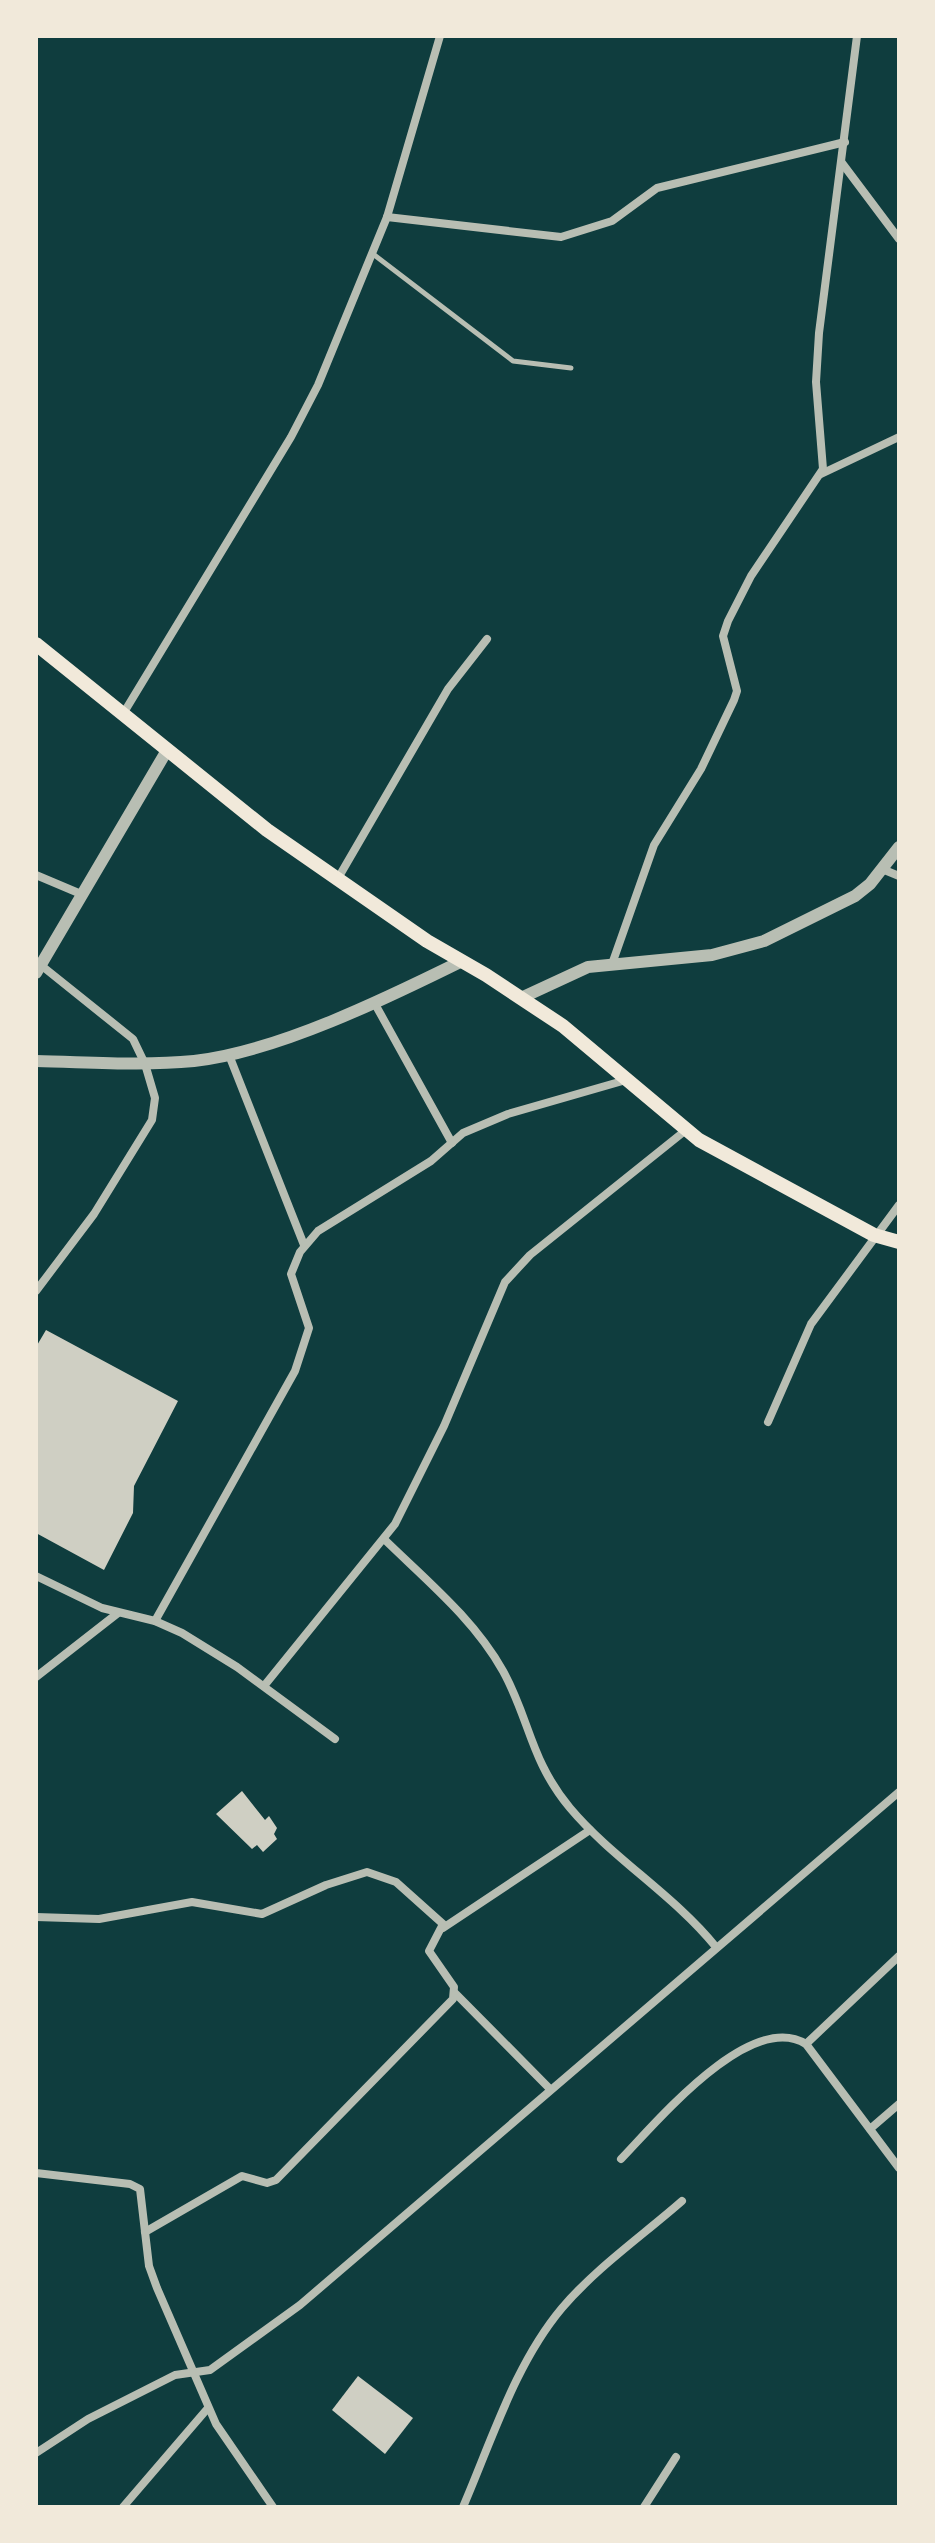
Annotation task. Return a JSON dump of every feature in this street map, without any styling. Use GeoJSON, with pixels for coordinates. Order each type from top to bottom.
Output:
{"type":"FeatureCollection","features":[{"type":"Feature","properties":{"kind":"main road"},"geometry":{"type":"LineString","coordinates":[[36,644],[166,752],[337,880],[563,1026],[686,1130],[874,1235],[899,1242]]}},
{"type":"Feature","properties":{"kind":"street"},"geometry":{"type":"LineString","coordinates":[[122,715],[305,412],[387,217],[440,36]]}},
{"type":"Feature","properties":{"kind":"street"},"geometry":{"type":"LineString","coordinates":[[612,964],[654,845],[701,769],[734,700],[737,691],[723,636],[728,621],[751,576],[821,474],[823,462],[816,382],[819,333],[857,36]]}},
{"type":"Feature","properties":{"kind":"street"},"geometry":{"type":"LineString","coordinates":[[387,217],[561,237],[612,221],[657,188],[845,142]]}},
{"type":"Feature","properties":{"kind":"street"},"geometry":{"type":"LineString","coordinates":[[842,163],[899,239]]}},
{"type":"Feature","properties":{"kind":"street"},"geometry":{"type":"LineString","coordinates":[[821,474],[899,437]]}},
{"type":"Feature","properties":{"kind":"street"},"geometry":{"type":"LineString","coordinates":[[337,880],[448,689],[487,639]]}},
{"type":"Feature","properties":{"kind":"street"},"geometry":{"type":"LineString","coordinates":[[36,1291],[94,1214],[152,1120],[155,1098],[145,1064],[128,1034],[38,966],[166,752]]}},
{"type":"Feature","properties":{"kind":"street"},"geometry":{"type":"LineString","coordinates":[[521,998],[580,969],[712,955],[764,941],[855,896],[899,847]]}},
{"type":"Feature","properties":{"kind":"street"},"geometry":{"type":"LineString","coordinates":[[882,869],[899,876]]}},
{"type":"Feature","properties":{"kind":"street"},"geometry":{"type":"LineString","coordinates":[[36,875],[81,894]]}},
{"type":"Feature","properties":{"kind":"street"},"geometry":{"type":"LineString","coordinates":[[36,1061],[145,1064],[229,1055],[375,1004],[462,961]]}},
{"type":"Feature","properties":{"kind":"street"},"geometry":{"type":"LineString","coordinates":[[375,1004],[452,1143]]}},
{"type":"Feature","properties":{"kind":"street"},"geometry":{"type":"LineString","coordinates":[[229,1055],[304,1245]]}},
{"type":"Feature","properties":{"kind":"street"},"geometry":{"type":"LineString","coordinates":[[155,1621],[295,1371],[309,1328],[291,1274],[304,1245],[326,1225],[431,1161],[473,1128],[508,1114],[626,1080]]}},
{"type":"Feature","properties":{"kind":"street"},"geometry":{"type":"LineString","coordinates":[[264,1686],[384,1539],[444,1426],[505,1282],[530,1255],[686,1130]]}},
{"type":"Feature","properties":{"kind":"street"},"geometry":{"type":"LineString","coordinates":[[768,1422],[805,1335],[874,1235],[899,1205]]}},
{"type":"Feature","properties":{"kind":"street"},"geometry":{"type":"LineString","coordinates":[[384,1539],[477,1630],[504,1672],[544,1772],[590,1830],[694,1920],[716,1947]]}},
{"type":"Feature","properties":{"kind":"street"},"geometry":{"type":"LineString","coordinates":[[36,1576],[118,1613],[155,1621],[182,1633],[264,1686],[335,1739]]}},
{"type":"Feature","properties":{"kind":"street"},"geometry":{"type":"LineString","coordinates":[[36,1677],[118,1613]]}},
{"type":"Feature","properties":{"kind":"street"},"geometry":{"type":"LineString","coordinates":[[36,2453],[88,2419],[175,2375],[196,2373],[221,2362],[330,2281],[899,1792]]}},
{"type":"Feature","properties":{"kind":"street"},"geometry":{"type":"LineString","coordinates":[[550,2089],[456,1994],[430,1955],[430,1946],[443,1928],[590,1830]]}},
{"type":"Feature","properties":{"kind":"street"},"geometry":{"type":"LineString","coordinates":[[36,1917],[99,1919],[192,1902],[262,1914],[326,1885],[367,1872],[382,1875],[403,1888],[429,1908],[443,1928]]}},
{"type":"Feature","properties":{"kind":"street"},"geometry":{"type":"LineString","coordinates":[[806,2044],[899,1956]]}},
{"type":"Feature","properties":{"kind":"street"},"geometry":{"type":"LineString","coordinates":[[145,2232],[242,2176],[267,2183],[276,2180],[456,1994]]}},
{"type":"Feature","properties":{"kind":"street"},"geometry":{"type":"LineString","coordinates":[[621,2159],[692,2085],[725,2061],[757,2044],[790,2037],[806,2044],[899,2168]]}},
{"type":"Feature","properties":{"kind":"street"},"geometry":{"type":"LineString","coordinates":[[870,2129],[899,2104]]}},
{"type":"Feature","properties":{"kind":"street"},"geometry":{"type":"LineString","coordinates":[[36,2173],[137,2186],[141,2194],[149,2266],[208,2408],[273,2507]]}},
{"type":"Feature","properties":{"kind":"street"},"geometry":{"type":"LineString","coordinates":[[463,2507],[528,2360],[559,2312],[577,2292],[682,2201]]}},
{"type":"Feature","properties":{"kind":"street"},"geometry":{"type":"LineString","coordinates":[[123,2507],[155,2466],[208,2408]]}},
{"type":"Feature","properties":{"kind":"street"},"geometry":{"type":"LineString","coordinates":[[644,2507],[676,2457]]}},
{"type":"Feature","properties":{"kind":"lane"},"geometry":{"type":"LineString","coordinates":[[373,254],[513,361],[571,368]]}},
{"type":"Feature","properties":{"kind":"building"},"geometry":{"type":"Polygon","coordinates":[[[46,1330],[178,1401],[134,1486],[133,1513],[104,1570],[36,1533],[36,1347],[46,1330]]]}},
{"type":"Feature","properties":{"kind":"building"},"geometry":{"type":"Polygon","coordinates":[[[242,1791],[265,1820],[269,1816],[277,1828],[274,1834],[277,1839],[263,1852],[257,1845],[252,1849],[216,1814],[242,1791]]]}},
{"type":"Feature","properties":{"kind":"building"},"geometry":{"type":"Polygon","coordinates":[[[358,2376],[413,2418],[385,2454],[332,2410],[358,2376]]]}}]}
